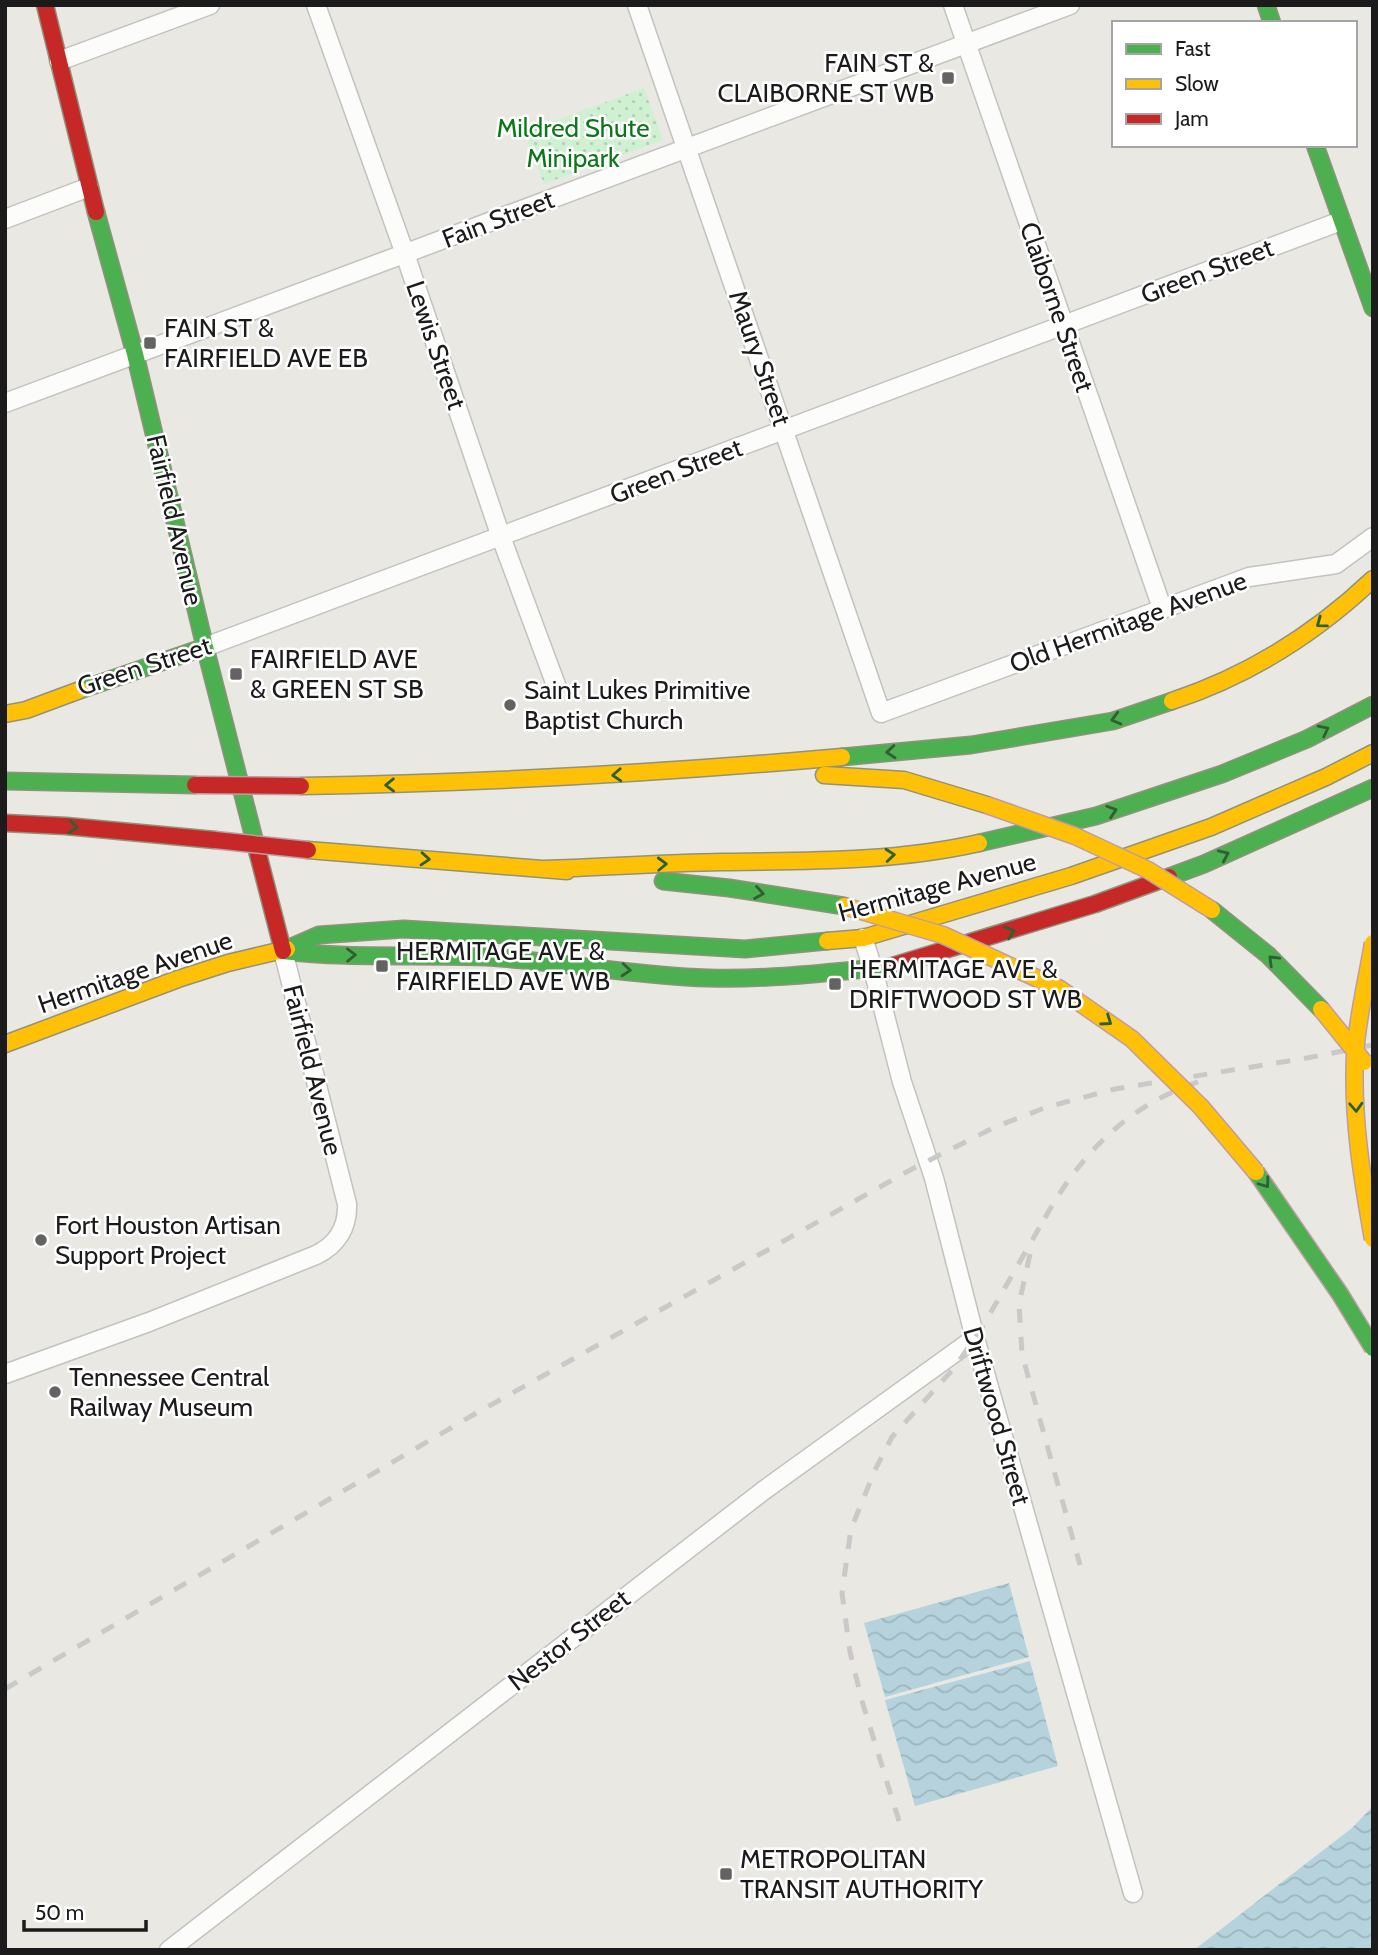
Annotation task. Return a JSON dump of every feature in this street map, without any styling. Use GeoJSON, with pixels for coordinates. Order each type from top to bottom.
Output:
{"type":"FeatureCollection","features":[{"type":"Feature","properties":{"kind":"main road","name":"Fairfield Avenue"},"geometry":{"type":"LineString","coordinates":[[45,5],[89,187],[135,354],[205,647],[283,951]]}},
{"type":"Feature","properties":{"kind":"main road"},"geometry":{"type":"LineString","coordinates":[[1316,147],[1373,308]]}},
{"type":"Feature","properties":{"kind":"main road"},"geometry":{"type":"LineString","coordinates":[[5,781],[301,786],[463,783],[685,771],[971,745],[1113,721],[1202,691],[1282,651],[1342,607],[1373,579]]}},
{"type":"Feature","properties":{"kind":"main road","name":"Green Street"},"geometry":{"type":"LineString","coordinates":[[80,690],[205,647]]}},
{"type":"Feature","properties":{"kind":"main road"},"geometry":{"type":"LineString","coordinates":[[5,713],[26,710],[80,690]]}},
{"type":"Feature","properties":{"kind":"main road"},"geometry":{"type":"LineString","coordinates":[[545,869],[719,862],[830,861],[951,849],[1096,816],[1222,775],[1307,739],[1373,705]]}},
{"type":"Feature","properties":{"kind":"main road","name":"Hermitage Avenue"},"geometry":{"type":"LineString","coordinates":[[5,1044],[178,979],[228,963],[283,951],[318,935],[404,929],[745,949],[863,938],[1071,876],[1211,827],[1326,777],[1373,753]]}},
{"type":"Feature","properties":{"kind":"main road"},"geometry":{"type":"LineString","coordinates":[[685,771],[904,780],[1075,836],[1148,870],[1212,910],[1268,955],[1321,1009],[1356,1054],[1373,1071]]}},
{"type":"Feature","properties":{"kind":"main road","name":"Hermitage Avenue"},"geometry":{"type":"LineString","coordinates":[[283,951],[327,956],[400,954],[488,957],[708,978],[873,969],[908,962],[1095,904],[1204,864],[1373,788]]}},
{"type":"Feature","properties":{"kind":"main road"},"geometry":{"type":"LineString","coordinates":[[5,824],[66,826],[729,888],[844,906],[943,934],[1060,989],[1132,1039],[1202,1107],[1264,1181],[1373,1348]]}},
{"type":"Feature","properties":{"kind":"main road"},"geometry":{"type":"LineString","coordinates":[[1373,943],[1355,1055],[1362,1179],[1373,1239]]}},
{"type":"Feature","properties":{"kind":"street"},"geometry":{"type":"LineString","coordinates":[[59,61],[210,5]]}},
{"type":"Feature","properties":{"kind":"street","name":"Lewis Street"},"geometry":{"type":"LineString","coordinates":[[316,5],[405,254],[501,537],[556,685]]}},
{"type":"Feature","properties":{"kind":"street","name":"Maury Street"},"geometry":{"type":"LineString","coordinates":[[636,5],[881,713]]}},
{"type":"Feature","properties":{"kind":"street","name":"Claiborne Street"},"geometry":{"type":"LineString","coordinates":[[953,5],[1162,608]]}},
{"type":"Feature","properties":{"kind":"street","name":"Fain Street"},"geometry":{"type":"LineString","coordinates":[[5,403],[1070,5]]}},
{"type":"Feature","properties":{"kind":"street"},"geometry":{"type":"LineString","coordinates":[[5,219],[89,187]]}},
{"type":"Feature","properties":{"kind":"street","name":"Green Street"},"geometry":{"type":"LineString","coordinates":[[205,647],[1341,221]]}},
{"type":"Feature","properties":{"kind":"street","name":"Old Hermitage Avenue"},"geometry":{"type":"LineString","coordinates":[[881,713],[1249,577],[1336,564],[1373,537]]}},
{"type":"Feature","properties":{"kind":"street","name":"Green Street"},"geometry":{"type":"LineString","coordinates":[[5,700],[80,690]]}},
{"type":"Feature","properties":{"kind":"street","name":"Driftwood Street"},"geometry":{"type":"LineString","coordinates":[[863,938],[902,1082],[934,1178],[975,1338],[1133,1893]]}},
{"type":"Feature","properties":{"kind":"street","name":"Fairfield Avenue"},"geometry":{"type":"LineString","coordinates":[[5,1374],[149,1322],[316,1255],[326,1250],[338,1237],[346,1221],[347,1204],[283,951]]}},
{"type":"Feature","properties":{"kind":"street","name":"Nestor Street"},"geometry":{"type":"LineString","coordinates":[[169,1950],[752,1499],[975,1338]]}},
{"type":"Feature","properties":{"kind":"green space","name":"Mildred Shute Minipark"},"geometry":{"type":"Polygon","coordinates":[[[644,88],[663,140],[544,184],[524,132],[644,88]]]}},
{"type":"Feature","properties":{"kind":"water"},"geometry":{"type":"Polygon","coordinates":[[[1009,1583],[1029,1657],[885,1697],[864,1623],[1009,1583]]]}},
{"type":"Feature","properties":{"kind":"water"},"geometry":{"type":"Polygon","coordinates":[[[1030,1661],[1058,1766],[915,1806],[885,1700],[1030,1661]]]}},
{"type":"Feature","properties":{"kind":"water"},"geometry":{"type":"Polygon","coordinates":[[[1373,1806],[1373,1950],[1194,1950],[1352,1828],[1373,1806]]]}},
{"type":"Feature","properties":{"kind":"railway"},"geometry":{"type":"LineString","coordinates":[[5,1689],[473,1415],[912,1169],[995,1127],[1047,1107],[1115,1089],[1373,1045]]}},
{"type":"Feature","properties":{"kind":"railway"},"geometry":{"type":"LineString","coordinates":[[1045,1218],[1074,1172],[1091,1152],[1129,1117],[1151,1103],[1201,1081]]}},
{"type":"Feature","properties":{"kind":"railway"},"geometry":{"type":"LineString","coordinates":[[899,1821],[862,1701],[850,1652],[842,1593],[851,1529],[892,1437],[955,1367],[983,1326],[1050,1209]]}},
{"type":"Feature","properties":{"kind":"railway"},"geometry":{"type":"LineString","coordinates":[[1030,1254],[1019,1304],[1022,1354],[1080,1565]]}},
{"type":"Feature","properties":{"kind":"traffic: fast"},"geometry":{"type":"LineString","coordinates":[[1266,5],[1271,21]]}},
{"type":"Feature","properties":{"kind":"traffic: fast"},"geometry":{"type":"LineString","coordinates":[[1316,147],[1373,308]]}},
{"type":"Feature","properties":{"kind":"traffic: fast"},"geometry":{"type":"LineString","coordinates":[[96,212],[135,354],[205,647]]}},
{"type":"Feature","properties":{"kind":"traffic: fast"},"geometry":{"type":"LineString","coordinates":[[80,690],[205,647],[258,854]]}},
{"type":"Feature","properties":{"kind":"traffic: fast"},"geometry":{"type":"LineString","coordinates":[[842,757],[971,745],[1113,721],[1172,701]]}},
{"type":"Feature","properties":{"kind":"traffic: fast"},"geometry":{"type":"LineString","coordinates":[[979,843],[1096,816],[1222,774],[1307,739],[1373,705]]}},
{"type":"Feature","properties":{"kind":"traffic: fast"},"geometry":{"type":"LineString","coordinates":[[5,781],[195,785]]}},
{"type":"Feature","properties":{"kind":"traffic: fast"},"geometry":{"type":"LineString","coordinates":[[1169,877],[1373,788]]}},
{"type":"Feature","properties":{"kind":"traffic: fast"},"geometry":{"type":"LineString","coordinates":[[663,881],[844,906]]}},
{"type":"Feature","properties":{"kind":"traffic: fast"},"geometry":{"type":"LineString","coordinates":[[1212,910],[1268,955],[1321,1009]]}},
{"type":"Feature","properties":{"kind":"traffic: fast"},"geometry":{"type":"LineString","coordinates":[[287,949],[319,935],[404,929],[745,949],[827,941]]}},
{"type":"Feature","properties":{"kind":"traffic: fast"},"geometry":{"type":"LineString","coordinates":[[283,951],[333,955],[485,957],[708,978],[776,977],[889,967]]}},
{"type":"Feature","properties":{"kind":"traffic: fast"},"geometry":{"type":"LineString","coordinates":[[1256,1172],[1340,1294],[1373,1348]]}},
{"type":"Feature","properties":{"kind":"traffic: slow"},"geometry":{"type":"LineString","coordinates":[[1172,701],[1227,679],[1279,651],[1328,618],[1373,579]]}},
{"type":"Feature","properties":{"kind":"traffic: slow"},"geometry":{"type":"LineString","coordinates":[[5,714],[26,710],[80,690]]}},
{"type":"Feature","properties":{"kind":"traffic: slow"},"geometry":{"type":"LineString","coordinates":[[827,941],[863,938],[1071,876],[1211,827],[1326,777],[1373,753]]}},
{"type":"Feature","properties":{"kind":"traffic: slow"},"geometry":{"type":"LineString","coordinates":[[301,786],[572,776],[842,757]]}},
{"type":"Feature","properties":{"kind":"traffic: slow"},"geometry":{"type":"LineString","coordinates":[[824,775],[904,780],[987,805]]}},
{"type":"Feature","properties":{"kind":"traffic: slow"},"geometry":{"type":"LineString","coordinates":[[987,805],[1075,836],[1148,870],[1212,910]]}},
{"type":"Feature","properties":{"kind":"traffic: slow"},"geometry":{"type":"LineString","coordinates":[[545,869],[851,859],[916,854],[979,843]]}},
{"type":"Feature","properties":{"kind":"traffic: slow"},"geometry":{"type":"LineString","coordinates":[[308,850],[567,871]]}},
{"type":"Feature","properties":{"kind":"traffic: slow"},"geometry":{"type":"LineString","coordinates":[[844,906],[943,935],[1060,989],[1132,1039],[1201,1107],[1256,1172]]}},
{"type":"Feature","properties":{"kind":"traffic: slow"},"geometry":{"type":"LineString","coordinates":[[1373,943],[1358,1028],[1354,1079],[1359,1148],[1373,1239]]}},
{"type":"Feature","properties":{"kind":"traffic: slow"},"geometry":{"type":"LineString","coordinates":[[5,1044],[178,979],[228,963],[287,949]]}},
{"type":"Feature","properties":{"kind":"traffic: slow"},"geometry":{"type":"LineString","coordinates":[[1321,1009],[1364,1062]]}},
{"type":"Feature","properties":{"kind":"traffic: jam"},"geometry":{"type":"LineString","coordinates":[[45,5],[96,212]]}},
{"type":"Feature","properties":{"kind":"traffic: jam"},"geometry":{"type":"LineString","coordinates":[[195,785],[301,786]]}},
{"type":"Feature","properties":{"kind":"traffic: jam"},"geometry":{"type":"LineString","coordinates":[[5,823],[215,840]]}},
{"type":"Feature","properties":{"kind":"traffic: jam"},"geometry":{"type":"LineString","coordinates":[[215,840],[308,850]]}},
{"type":"Feature","properties":{"kind":"traffic: jam"},"geometry":{"type":"LineString","coordinates":[[258,854],[283,951]]}},
{"type":"Feature","properties":{"kind":"traffic: jam"},"geometry":{"type":"LineString","coordinates":[[889,967],[1095,904],[1169,877]]}},
{"type":"Feature","properties":{"kind":"place","name":"FAIN ST & CLAIBORNE ST WB"},"geometry":{"type":"Point","coordinates":[948,78]}},
{"type":"Feature","properties":{"kind":"place","name":"FAIN ST & FAIRFIELD AVE EB"},"geometry":{"type":"Point","coordinates":[150,343]}},
{"type":"Feature","properties":{"kind":"place","name":"FAIRFIELD AVE & GREEN ST SB"},"geometry":{"type":"Point","coordinates":[236,674]}},
{"type":"Feature","properties":{"kind":"place","name":"Saint Lukes Primitive Baptist Church"},"geometry":{"type":"Point","coordinates":[510,705]}},
{"type":"Feature","properties":{"kind":"place","name":"HERMITAGE AVE & FAIRFIELD AVE WB"},"geometry":{"type":"Point","coordinates":[382,966]}},
{"type":"Feature","properties":{"kind":"place","name":"HERMITAGE AVE & DRIFTWOOD ST WB"},"geometry":{"type":"Point","coordinates":[835,984]}},
{"type":"Feature","properties":{"kind":"place","name":"Fort Houston Artisan Support Project"},"geometry":{"type":"Point","coordinates":[41,1240]}},
{"type":"Feature","properties":{"kind":"place","name":"Tennessee Central Railway Museum"},"geometry":{"type":"Point","coordinates":[55,1392]}},
{"type":"Feature","properties":{"kind":"place","name":"METROPOLITAN TRANSIT AUTHORITY"},"geometry":{"type":"Point","coordinates":[726,1874]}}]}
